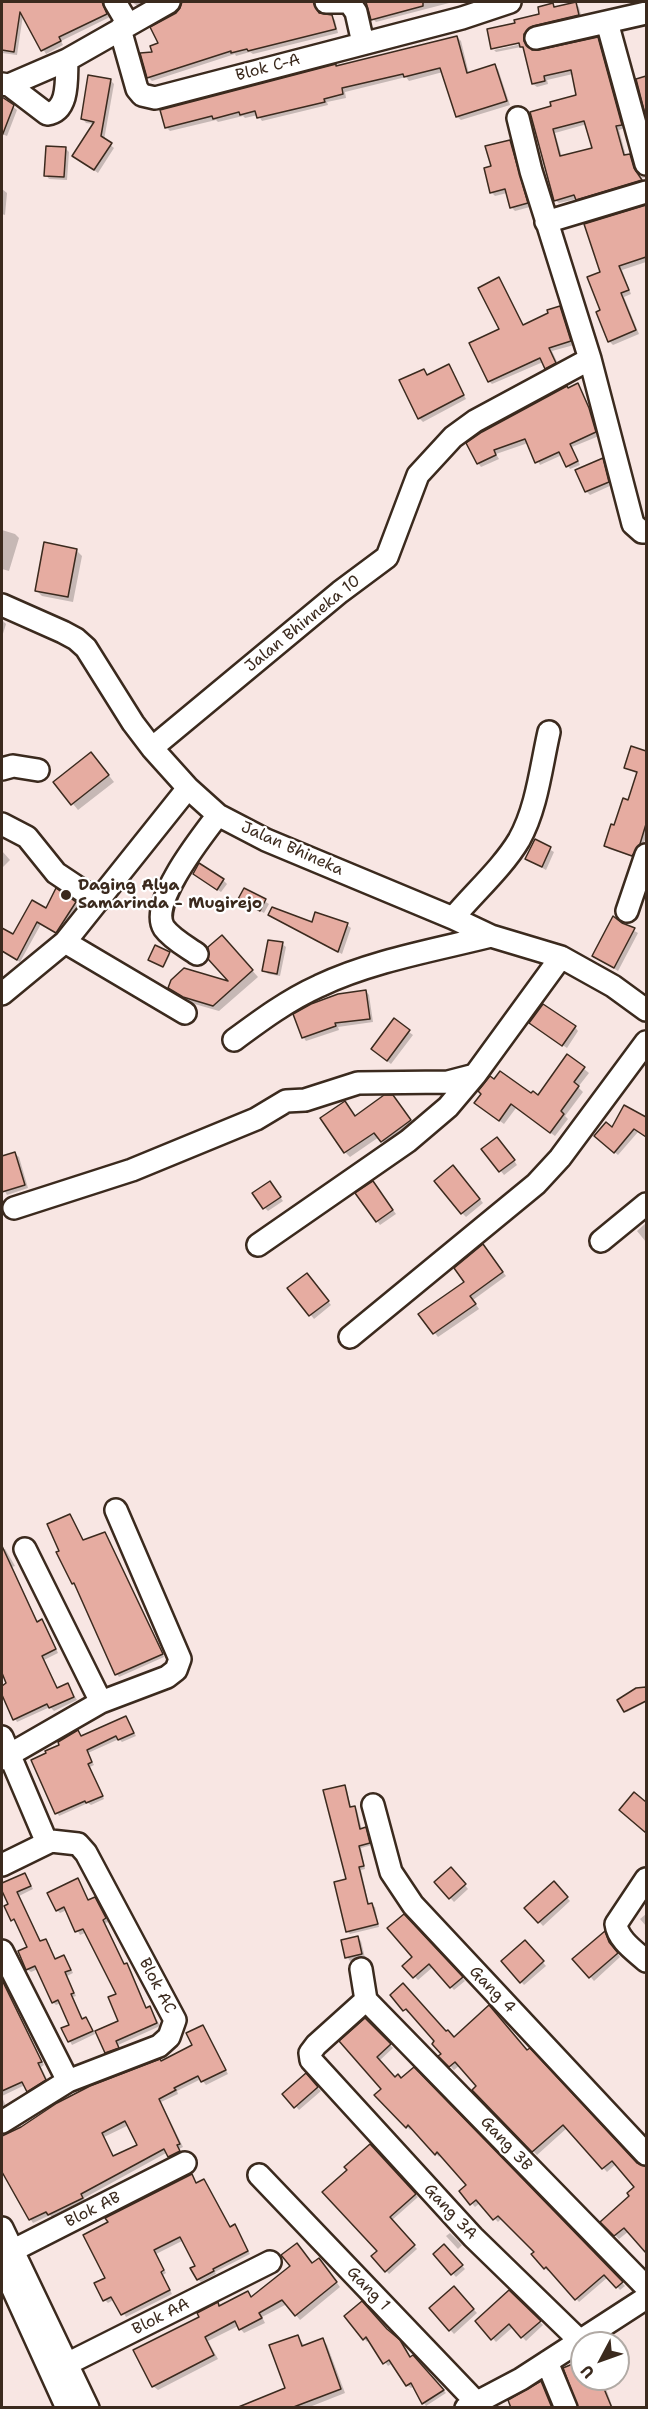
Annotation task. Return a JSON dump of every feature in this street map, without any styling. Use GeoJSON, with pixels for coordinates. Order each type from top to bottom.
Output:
{"type":"FeatureCollection","features":[{"type":"Feature","properties":{"kind":"street"},"geometry":{"type":"LineString","coordinates":[[115,2],[124,26]]}},
{"type":"Feature","properties":{"kind":"street"},"geometry":{"type":"LineString","coordinates":[[5,84],[67,60],[169,2]]}},
{"type":"Feature","properties":{"kind":"street"},"geometry":{"type":"LineString","coordinates":[[326,2],[347,2],[356,12],[363,43]]}},
{"type":"Feature","properties":{"kind":"street","name":"Blok C-A"},"geometry":{"type":"LineString","coordinates":[[124,26],[137,89],[147,98],[167,96],[363,43],[460,10],[510,2]]}},
{"type":"Feature","properties":{"kind":"street"},"geometry":{"type":"LineString","coordinates":[[536,38],[646,13]]}},
{"type":"Feature","properties":{"kind":"street"},"geometry":{"type":"LineString","coordinates":[[607,22],[646,164]]}},
{"type":"Feature","properties":{"kind":"street"},"geometry":{"type":"LineString","coordinates":[[5,84],[41,111],[47,114],[54,113],[60,108],[64,99],[67,60]]}},
{"type":"Feature","properties":{"kind":"street"},"geometry":{"type":"LineString","coordinates":[[518,118],[546,222],[590,359],[633,524],[642,532],[646,532]]}},
{"type":"Feature","properties":{"kind":"street"},"geometry":{"type":"LineString","coordinates":[[546,222],[646,192]]}},
{"type":"Feature","properties":{"kind":"street","name":"Jalan Bhinneka 10"},"geometry":{"type":"LineString","coordinates":[[152,748],[340,592],[387,557],[418,475],[453,437],[475,421],[590,359]]}},
{"type":"Feature","properties":{"kind":"street","name":"Jalan Bhineka"},"geometry":{"type":"LineString","coordinates":[[2,605],[76,639],[86,648],[133,723],[152,748],[188,788],[218,814],[267,840],[491,936],[561,957],[613,986],[646,1010]]}},
{"type":"Feature","properties":{"kind":"street"},"geometry":{"type":"LineString","coordinates":[[453,918],[509,855],[520,838],[531,810],[549,732]]}},
{"type":"Feature","properties":{"kind":"street"},"geometry":{"type":"LineString","coordinates":[[2,769],[13,766],[38,770]]}},
{"type":"Feature","properties":{"kind":"street"},"geometry":{"type":"LineString","coordinates":[[2,994],[65,942],[188,788]]}},
{"type":"Feature","properties":{"kind":"street"},"geometry":{"type":"LineString","coordinates":[[197,954],[169,934],[163,927],[161,914],[171,884],[182,862],[218,814]]}},
{"type":"Feature","properties":{"kind":"street"},"geometry":{"type":"LineString","coordinates":[[2,824],[27,837],[56,873],[98,901]]}},
{"type":"Feature","properties":{"kind":"street"},"geometry":{"type":"LineString","coordinates":[[627,911],[646,855]]}},
{"type":"Feature","properties":{"kind":"street"},"geometry":{"type":"LineString","coordinates":[[234,1040],[274,1010],[320,985],[361,970],[491,936]]}},
{"type":"Feature","properties":{"kind":"street"},"geometry":{"type":"LineString","coordinates":[[65,942],[185,1012]]}},
{"type":"Feature","properties":{"kind":"street"},"geometry":{"type":"LineString","coordinates":[[258,1245],[408,1141],[448,1107],[475,1075],[561,957]]}},
{"type":"Feature","properties":{"kind":"street"},"geometry":{"type":"LineString","coordinates":[[350,1337],[536,1184],[560,1158],[646,1042]]}},
{"type":"Feature","properties":{"kind":"street"},"geometry":{"type":"LineString","coordinates":[[14,1208],[143,1166],[256,1119],[286,1101],[305,1100],[358,1083],[448,1082],[475,1075]]}},
{"type":"Feature","properties":{"kind":"street"},"geometry":{"type":"LineString","coordinates":[[601,1241],[646,1204]]}},
{"type":"Feature","properties":{"kind":"street"},"geometry":{"type":"LineString","coordinates":[[47,1843],[4,1750],[101,1702],[167,1677],[176,1670],[180,1659],[116,1510]]}},
{"type":"Feature","properties":{"kind":"street"},"geometry":{"type":"LineString","coordinates":[[25,1549],[101,1702]]}},
{"type":"Feature","properties":{"kind":"street","name":"Gang 4"},"geometry":{"type":"LineString","coordinates":[[373,1805],[391,1872],[413,1905],[646,2154]]}},
{"type":"Feature","properties":{"kind":"street","name":"Blok AC"},"geometry":{"type":"LineString","coordinates":[[2,1864],[47,1843],[58,1841],[78,1844],[86,1853],[175,2020],[169,2037],[159,2046],[68,2081],[2,2122]]}},
{"type":"Feature","properties":{"kind":"street"},"geometry":{"type":"LineString","coordinates":[[646,1879],[616,1924],[621,1938],[646,1961]]}},
{"type":"Feature","properties":{"kind":"street"},"geometry":{"type":"LineString","coordinates":[[2,1951],[68,2081]]}},
{"type":"Feature","properties":{"kind":"street"},"geometry":{"type":"LineString","coordinates":[[361,1969],[366,2000]]}},
{"type":"Feature","properties":{"kind":"street","name":"Gang 3A"},"geometry":{"type":"LineString","coordinates":[[366,2000],[311,2050],[309,2057],[473,2237],[570,2331]]}},
{"type":"Feature","properties":{"kind":"street","name":"Gang 3B"},"geometry":{"type":"LineString","coordinates":[[366,2000],[646,2288]]}},
{"type":"Feature","properties":{"kind":"street","name":"Blok AB"},"geometry":{"type":"LineString","coordinates":[[5,2257],[185,2163]]}},
{"type":"Feature","properties":{"kind":"street","name":"Gang 1"},"geometry":{"type":"LineString","coordinates":[[259,2175],[472,2405]]}},
{"type":"Feature","properties":{"kind":"street"},"geometry":{"type":"LineString","coordinates":[[2,2228],[5,2257],[60,2368],[88,2408]]}},
{"type":"Feature","properties":{"kind":"street","name":"Blok AA"},"geometry":{"type":"LineString","coordinates":[[60,2368],[270,2262]]}},
{"type":"Feature","properties":{"kind":"street"},"geometry":{"type":"LineString","coordinates":[[595,2331],[646,2298]]}},
{"type":"Feature","properties":{"kind":"street"},"geometry":{"type":"LineString","coordinates":[[472,2405],[570,2348]]}},
{"type":"Feature","properties":{"kind":"street"},"geometry":{"type":"LineString","coordinates":[[548,2362],[566,2408]]}},
{"type":"Feature","properties":{"kind":"street"},"geometry":{"type":"LineString","coordinates":[[60,2368],[67,2408]]}},
{"type":"Feature","properties":{"kind":"building"},"geometry":{"type":"Polygon","coordinates":[[[2,2],[102,2],[107,14],[59,37],[61,41],[41,51],[20,12],[14,52],[2,50],[2,2]]]}},
{"type":"Feature","properties":{"kind":"building"},"geometry":{"type":"Polygon","coordinates":[[[182,2],[313,2],[319,13],[332,15],[336,29],[248,51],[247,49],[231,53],[231,51],[147,78],[140,53],[152,52],[150,46],[158,43],[150,27],[176,13],[182,2]]]}},
{"type":"Feature","properties":{"kind":"building"},"geometry":{"type":"Polygon","coordinates":[[[366,2],[423,2],[423,6],[371,20],[366,2]]]}},
{"type":"Feature","properties":{"kind":"building"},"geometry":{"type":"Polygon","coordinates":[[[576,2],[579,15],[533,26],[524,34],[524,41],[532,50],[538,50],[598,37],[622,125],[616,126],[624,155],[630,154],[634,168],[642,180],[576,200],[574,195],[554,201],[530,112],[551,106],[550,102],[576,95],[571,70],[544,76],[545,81],[532,84],[523,47],[520,47],[519,43],[491,49],[487,29],[515,23],[514,20],[539,14],[538,7],[553,3],[554,7],[576,2]],[[584,121],[553,129],[560,156],[592,148],[584,121]]]}},
{"type":"Feature","properties":{"kind":"building"},"geometry":{"type":"Polygon","coordinates":[[[457,36],[467,73],[495,64],[507,101],[456,117],[440,68],[342,88],[343,94],[324,99],[325,102],[257,118],[255,111],[240,115],[239,112],[165,128],[160,110],[336,64],[336,66],[457,36]]]}},
{"type":"Feature","properties":{"kind":"building"},"geometry":{"type":"Polygon","coordinates":[[[88,75],[111,79],[101,136],[112,143],[94,170],[72,156],[94,122],[81,119],[88,75]]]}},
{"type":"Feature","properties":{"kind":"building"},"geometry":{"type":"Polygon","coordinates":[[[646,76],[646,118],[636,79],[646,76]]]}},
{"type":"Feature","properties":{"kind":"building"},"geometry":{"type":"Polygon","coordinates":[[[2,97],[14,105],[2,136],[2,97]]]}},
{"type":"Feature","properties":{"kind":"building"},"geometry":{"type":"Polygon","coordinates":[[[510,140],[528,203],[510,208],[505,189],[490,193],[484,168],[491,166],[485,146],[510,140]]]}},
{"type":"Feature","properties":{"kind":"building"},"geometry":{"type":"Polygon","coordinates":[[[46,146],[66,147],[64,177],[44,176],[46,146]]]}},
{"type":"Feature","properties":{"kind":"building"},"geometry":{"type":"Polygon","coordinates":[[[646,205],[646,257],[619,266],[629,290],[621,293],[636,330],[608,342],[596,312],[600,310],[587,277],[600,272],[584,224],[646,205]]]}},
{"type":"Feature","properties":{"kind":"building"},"geometry":{"type":"Polygon","coordinates":[[[499,277],[523,325],[548,313],[547,310],[560,306],[571,341],[549,348],[556,363],[545,369],[540,358],[488,382],[469,343],[499,329],[478,288],[499,277]]]}},
{"type":"Feature","properties":{"kind":"building"},"geometry":{"type":"Polygon","coordinates":[[[449,364],[464,395],[418,419],[399,380],[424,369],[427,375],[449,364]]]}},
{"type":"Feature","properties":{"kind":"building"},"geometry":{"type":"Polygon","coordinates":[[[578,383],[596,432],[570,444],[578,461],[566,467],[559,452],[535,463],[525,439],[494,450],[496,455],[477,464],[466,443],[567,386],[568,388],[578,383]]]}},
{"type":"Feature","properties":{"kind":"building"},"geometry":{"type":"Polygon","coordinates":[[[603,458],[609,482],[585,492],[575,470],[603,458]]]}},
{"type":"Feature","properties":{"kind":"building"},"geometry":{"type":"Polygon","coordinates":[[[44,542],[77,549],[68,597],[35,591],[44,542]]]}},
{"type":"Feature","properties":{"kind":"building"},"geometry":{"type":"Polygon","coordinates":[[[631,746],[646,751],[646,824],[640,844],[632,856],[604,846],[623,798],[628,800],[637,772],[624,768],[631,746]]]}},
{"type":"Feature","properties":{"kind":"building"},"geometry":{"type":"Polygon","coordinates":[[[91,752],[109,775],[71,805],[53,782],[91,752]]]}},
{"type":"Feature","properties":{"kind":"building"},"geometry":{"type":"Polygon","coordinates":[[[535,839],[551,847],[542,867],[525,859],[535,839]]]}},
{"type":"Feature","properties":{"kind":"building"},"geometry":{"type":"Polygon","coordinates":[[[199,863],[224,879],[217,890],[193,874],[199,863]]]}},
{"type":"Feature","properties":{"kind":"building"},"geometry":{"type":"Polygon","coordinates":[[[56,888],[76,902],[56,933],[37,922],[17,960],[2,951],[2,928],[13,934],[32,900],[46,908],[56,888]]]}},
{"type":"Feature","properties":{"kind":"building"},"geometry":{"type":"Polygon","coordinates":[[[244,888],[266,899],[260,911],[238,899],[244,888]]]}},
{"type":"Feature","properties":{"kind":"building"},"geometry":{"type":"Polygon","coordinates":[[[272,907],[312,922],[315,912],[348,923],[338,952],[268,915],[272,907]]]}},
{"type":"Feature","properties":{"kind":"building"},"geometry":{"type":"Polygon","coordinates":[[[613,916],[622,923],[635,928],[614,968],[592,956],[613,916]]]}},
{"type":"Feature","properties":{"kind":"building"},"geometry":{"type":"Polygon","coordinates":[[[222,935],[253,970],[213,1006],[183,997],[168,988],[171,980],[184,968],[228,981],[208,959],[208,947],[222,935]]]}},
{"type":"Feature","properties":{"kind":"building"},"geometry":{"type":"Polygon","coordinates":[[[268,940],[283,942],[277,974],[262,971],[268,940]]]}},
{"type":"Feature","properties":{"kind":"building"},"geometry":{"type":"Polygon","coordinates":[[[155,945],[170,952],[163,967],[148,960],[155,945]]]}},
{"type":"Feature","properties":{"kind":"building"},"geometry":{"type":"Polygon","coordinates":[[[366,990],[370,1019],[335,1023],[336,1026],[302,1038],[293,1014],[311,1004],[338,994],[366,990]]]}},
{"type":"Feature","properties":{"kind":"building"},"geometry":{"type":"Polygon","coordinates":[[[543,1004],[576,1026],[562,1046],[529,1023],[543,1004]]]}},
{"type":"Feature","properties":{"kind":"building"},"geometry":{"type":"Polygon","coordinates":[[[394,1018],[410,1030],[387,1061],[371,1049],[394,1018]]]}},
{"type":"Feature","properties":{"kind":"building"},"geometry":{"type":"Polygon","coordinates":[[[567,1054],[585,1067],[574,1082],[579,1086],[561,1111],[564,1114],[550,1133],[511,1104],[499,1121],[474,1103],[481,1094],[478,1091],[490,1076],[494,1079],[500,1071],[531,1093],[533,1091],[538,1095],[567,1054]]]}},
{"type":"Feature","properties":{"kind":"building"},"geometry":{"type":"Polygon","coordinates":[[[384,1095],[393,1095],[411,1120],[381,1142],[374,1133],[344,1153],[320,1118],[345,1101],[355,1116],[384,1095]]]}},
{"type":"Feature","properties":{"kind":"building"},"geometry":{"type":"Polygon","coordinates":[[[624,1105],[646,1117],[646,1137],[634,1129],[614,1153],[594,1136],[606,1122],[612,1127],[624,1105]]]}},
{"type":"Feature","properties":{"kind":"building"},"geometry":{"type":"Polygon","coordinates":[[[497,1137],[515,1160],[499,1172],[481,1149],[497,1137]]]}},
{"type":"Feature","properties":{"kind":"building"},"geometry":{"type":"Polygon","coordinates":[[[15,1152],[25,1185],[2,1192],[2,1156],[15,1152]]]}},
{"type":"Feature","properties":{"kind":"building"},"geometry":{"type":"Polygon","coordinates":[[[453,1165],[480,1199],[461,1214],[434,1181],[453,1165]]]}},
{"type":"Feature","properties":{"kind":"building"},"geometry":{"type":"Polygon","coordinates":[[[270,1181],[281,1197],[263,1209],[252,1193],[270,1181]]]}},
{"type":"Feature","properties":{"kind":"building"},"geometry":{"type":"Polygon","coordinates":[[[373,1181],[393,1210],[376,1222],[355,1193],[373,1181]]]}},
{"type":"Feature","properties":{"kind":"building"},"geometry":{"type":"Polygon","coordinates":[[[483,1244],[503,1272],[470,1296],[476,1304],[433,1334],[418,1314],[464,1282],[454,1268],[483,1244]]]}},
{"type":"Feature","properties":{"kind":"building"},"geometry":{"type":"Polygon","coordinates":[[[307,1273],[329,1301],[309,1316],[287,1288],[307,1273]]]}},
{"type":"Feature","properties":{"kind":"building"},"geometry":{"type":"Polygon","coordinates":[[[70,1514],[83,1540],[105,1532],[163,1654],[115,1675],[74,1583],[72,1584],[56,1552],[59,1551],[47,1524],[70,1514]]]}},
{"type":"Feature","properties":{"kind":"building"},"geometry":{"type":"Polygon","coordinates":[[[2,1546],[37,1622],[42,1619],[56,1649],[42,1656],[57,1688],[68,1683],[74,1697],[49,1708],[47,1704],[13,1720],[2,1695],[2,1686],[6,1683],[2,1673],[2,1546]]]}},
{"type":"Feature","properties":{"kind":"building"},"geometry":{"type":"Polygon","coordinates":[[[646,1687],[646,1701],[624,1712],[617,1700],[636,1688],[646,1687]]]}},
{"type":"Feature","properties":{"kind":"building"},"geometry":{"type":"Polygon","coordinates":[[[126,1716],[134,1733],[118,1740],[116,1736],[87,1750],[92,1762],[88,1764],[103,1796],[55,1814],[31,1760],[59,1745],[58,1742],[78,1730],[81,1736],[126,1716]]]}},
{"type":"Feature","properties":{"kind":"building"},"geometry":{"type":"Polygon","coordinates":[[[345,1785],[350,1807],[355,1806],[360,1829],[366,1827],[370,1843],[359,1846],[364,1866],[359,1867],[368,1904],[372,1903],[378,1924],[346,1932],[334,1882],[346,1879],[323,1790],[345,1785]]]}},
{"type":"Feature","properties":{"kind":"building"},"geometry":{"type":"Polygon","coordinates":[[[634,1792],[646,1802],[646,1833],[619,1810],[634,1792]]]}},
{"type":"Feature","properties":{"kind":"building"},"geometry":{"type":"Polygon","coordinates":[[[451,1867],[466,1884],[449,1899],[434,1882],[451,1867]]]}},
{"type":"Feature","properties":{"kind":"building"},"geometry":{"type":"Polygon","coordinates":[[[25,1873],[31,1886],[17,1892],[40,1941],[46,1939],[55,1959],[64,1955],[71,1970],[65,1972],[74,1993],[71,1994],[82,2019],[86,2017],[93,2031],[68,2042],[61,2028],[69,2025],[58,2000],[52,2003],[35,1966],[26,1970],[18,1951],[27,1947],[14,1919],[11,1921],[4,1906],[8,1904],[2,1891],[2,1883],[25,1873]]]}},
{"type":"Feature","properties":{"kind":"building"},"geometry":{"type":"Polygon","coordinates":[[[78,1878],[88,1900],[95,1897],[124,1964],[127,1963],[146,2008],[150,2006],[157,2023],[116,2041],[119,2048],[105,2053],[95,2031],[118,2021],[108,1997],[116,1994],[83,1929],[75,1932],[64,1907],[56,1911],[47,1893],[78,1878]]]}},
{"type":"Feature","properties":{"kind":"building"},"geometry":{"type":"Polygon","coordinates":[[[554,1881],[568,1897],[538,1923],[524,1908],[554,1881]]]}},
{"type":"Feature","properties":{"kind":"building"},"geometry":{"type":"Polygon","coordinates":[[[404,1914],[463,1977],[450,1988],[429,1964],[413,1978],[402,1966],[412,1957],[387,1928],[404,1914]]]}},
{"type":"Feature","properties":{"kind":"building"},"geometry":{"type":"Polygon","coordinates":[[[605,1931],[609,1942],[618,1953],[589,1978],[572,1959],[605,1931]]]}},
{"type":"Feature","properties":{"kind":"building"},"geometry":{"type":"Polygon","coordinates":[[[358,1936],[362,1954],[345,1958],[341,1940],[358,1936]]]}},
{"type":"Feature","properties":{"kind":"building"},"geometry":{"type":"Polygon","coordinates":[[[525,1940],[544,1961],[520,1983],[501,1961],[525,1940]]]}},
{"type":"Feature","properties":{"kind":"building"},"geometry":{"type":"Polygon","coordinates":[[[2,1980],[42,2062],[38,2063],[46,2080],[27,2092],[22,2082],[2,2091],[2,1980]]]}},
{"type":"Feature","properties":{"kind":"building"},"geometry":{"type":"Polygon","coordinates":[[[403,1983],[454,2037],[489,2005],[527,2050],[530,2048],[637,2163],[646,2166],[646,2253],[624,2228],[614,2236],[600,2222],[629,2196],[627,2193],[634,2187],[612,2161],[602,2169],[563,2125],[532,2152],[472,2090],[476,2086],[455,2062],[449,2067],[438,2056],[441,2054],[432,2044],[434,2041],[406,2009],[403,2011],[390,1995],[403,1983]]]}},
{"type":"Feature","properties":{"kind":"building"},"geometry":{"type":"Polygon","coordinates":[[[365,2018],[391,2044],[377,2057],[395,2077],[398,2074],[401,2078],[414,2067],[623,2282],[616,2288],[604,2275],[575,2300],[546,2267],[544,2269],[531,2254],[534,2252],[498,2216],[493,2220],[476,2200],[470,2205],[459,2191],[466,2185],[437,2152],[435,2155],[408,2125],[406,2128],[374,2095],[381,2089],[339,2041],[365,2018]]]}},
{"type":"Feature","properties":{"kind":"building"},"geometry":{"type":"Polygon","coordinates":[[[203,2025],[226,2070],[201,2082],[198,2076],[174,2088],[176,2090],[159,2099],[180,2144],[177,2145],[180,2151],[168,2157],[164,2149],[81,2194],[83,2198],[48,2215],[46,2212],[29,2220],[2,2172],[2,2136],[90,2086],[160,2059],[161,2061],[192,2045],[186,2033],[203,2025]],[[125,2121],[102,2133],[113,2156],[137,2145],[125,2121]]]}},
{"type":"Feature","properties":{"kind":"building"},"geometry":{"type":"Polygon","coordinates":[[[306,2073],[318,2087],[294,2108],[282,2094],[306,2073]]]}},
{"type":"Feature","properties":{"kind":"building"},"geometry":{"type":"Polygon","coordinates":[[[370,2144],[416,2194],[390,2217],[415,2245],[385,2272],[371,2256],[377,2251],[322,2192],[347,2170],[344,2167],[370,2144]]]}},
{"type":"Feature","properties":{"kind":"building"},"geometry":{"type":"Polygon","coordinates":[[[192,2174],[196,2183],[204,2179],[230,2227],[235,2224],[248,2251],[197,2280],[190,2268],[195,2266],[180,2237],[154,2250],[164,2270],[161,2272],[170,2290],[121,2315],[111,2297],[103,2301],[94,2283],[105,2278],[83,2235],[108,2222],[105,2218],[192,2174]]]}},
{"type":"Feature","properties":{"kind":"building"},"geometry":{"type":"Polygon","coordinates":[[[297,2243],[312,2263],[319,2258],[337,2282],[295,2316],[282,2300],[259,2313],[262,2318],[239,2330],[235,2321],[205,2337],[214,2355],[152,2387],[133,2350],[199,2317],[197,2313],[218,2302],[219,2306],[248,2291],[251,2297],[290,2266],[281,2255],[297,2243]]]}},
{"type":"Feature","properties":{"kind":"building"},"geometry":{"type":"Polygon","coordinates":[[[444,2244],[463,2265],[451,2275],[433,2254],[444,2244]]]}},
{"type":"Feature","properties":{"kind":"building"},"geometry":{"type":"Polygon","coordinates":[[[454,2286],[474,2309],[449,2331],[429,2308],[454,2286]]]}},
{"type":"Feature","properties":{"kind":"building"},"geometry":{"type":"Polygon","coordinates":[[[509,2290],[541,2321],[521,2338],[509,2324],[491,2340],[475,2321],[509,2290]]]}},
{"type":"Feature","properties":{"kind":"building"},"geometry":{"type":"Polygon","coordinates":[[[362,2301],[400,2340],[410,2357],[413,2355],[444,2390],[422,2404],[411,2383],[406,2386],[389,2360],[383,2364],[366,2337],[363,2340],[344,2316],[362,2301]]]}},
{"type":"Feature","properties":{"kind":"building"},"geometry":{"type":"Polygon","coordinates":[[[298,2335],[302,2346],[323,2338],[341,2389],[291,2408],[236,2408],[285,2388],[269,2345],[298,2335]]]}},
{"type":"Feature","properties":{"kind":"building"},"geometry":{"type":"Polygon","coordinates":[[[570,2365],[570,2387],[563,2368],[570,2365]]]}},
{"type":"Feature","properties":{"kind":"building"},"geometry":{"type":"Polygon","coordinates":[[[541,2381],[552,2408],[511,2408],[508,2400],[541,2381]]]}},
{"type":"Feature","properties":{"kind":"building"},"geometry":{"type":"Polygon","coordinates":[[[572,2391],[605,2391],[612,2408],[578,2408],[572,2391]]]}},
{"type":"Feature","properties":{"kind":"place","name":"Daging Alya Samarinda - Mugirejo"},"geometry":{"type":"Point","coordinates":[66,895]}}]}
